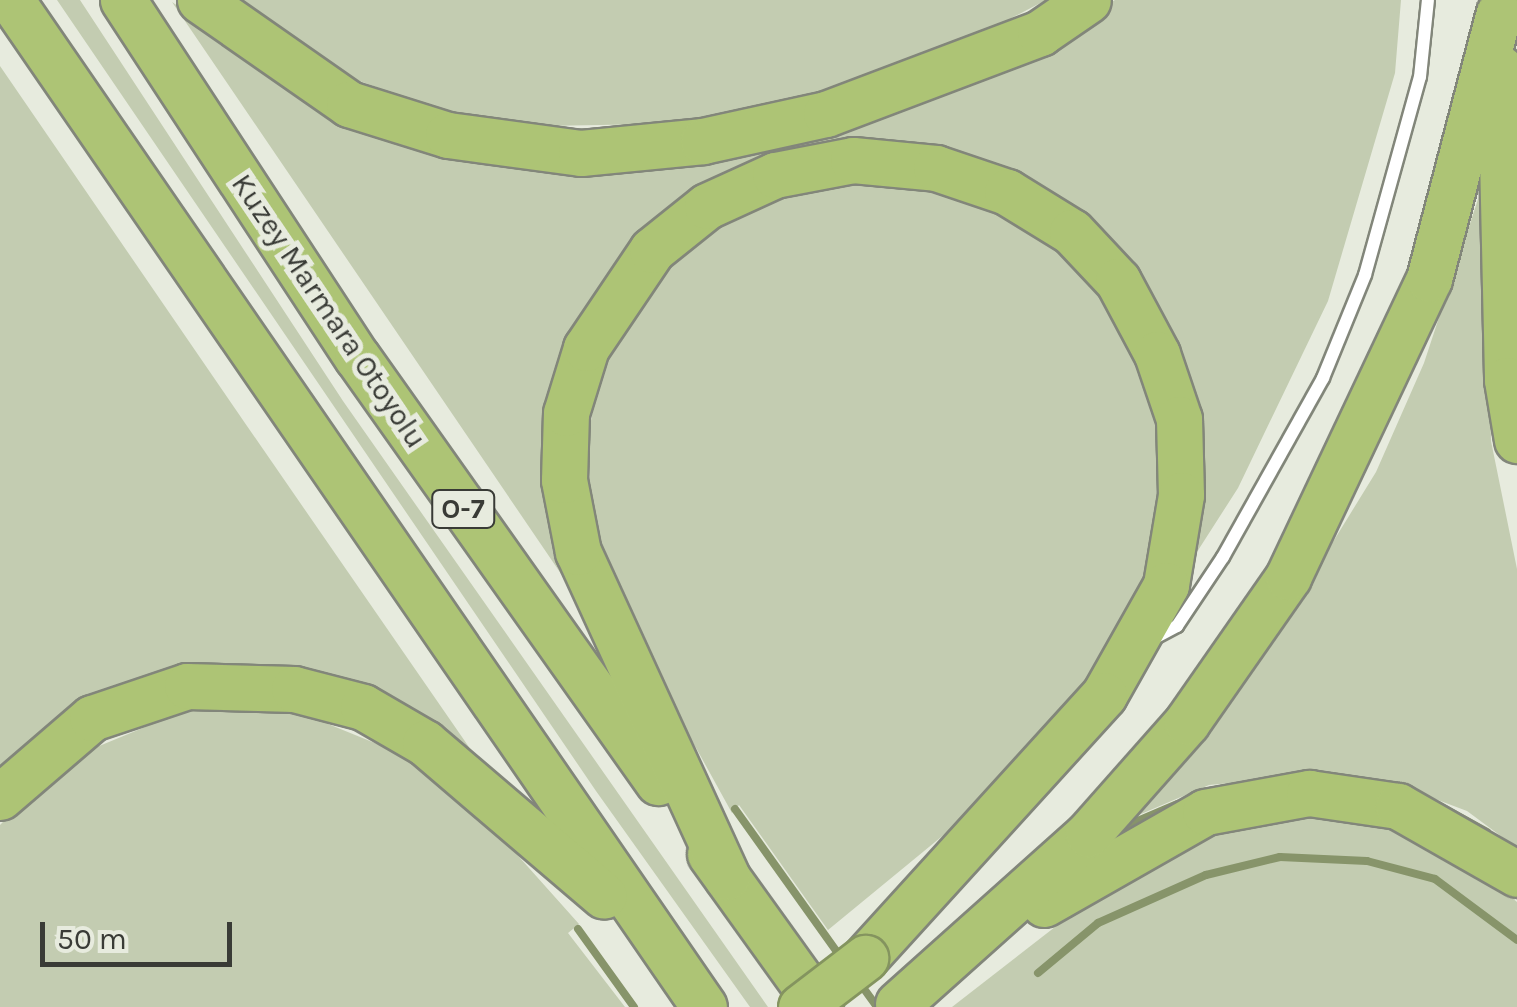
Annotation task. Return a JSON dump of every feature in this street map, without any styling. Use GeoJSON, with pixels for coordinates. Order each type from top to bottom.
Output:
{"type":"FeatureCollection","features":[{"type":"Feature","properties":{"kind":"highway"},"geometry":{"type":"LineString","coordinates":[[11,0],[704,1007]]}},
{"type":"Feature","properties":{"kind":"highway","name":"Kuzey Marmara Otoyolu"},"geometry":{"type":"LineString","coordinates":[[123,0],[357,357],[820,1007]]}},
{"type":"Feature","properties":{"kind":"highway"},"geometry":{"type":"LineString","coordinates":[[200,0],[349,104],[448,135],[581,152],[703,142],[826,114],[1040,32],[1088,0]]}},
{"type":"Feature","properties":{"kind":"highway"},"geometry":{"type":"LineString","coordinates":[[1497,7],[1507,380],[1517,440]]}},
{"type":"Feature","properties":{"kind":"highway"},"geometry":{"type":"LineString","coordinates":[[896,1006],[1088,834],[1186,722],[1288,577],[1430,280],[1497,7]]}},
{"type":"Feature","properties":{"kind":"highway"},"geometry":{"type":"LineString","coordinates":[[726,878],[578,552],[564,480],[566,413],[586,348],[652,250],[708,206],[775,175],[853,160],[936,168],[1007,192],[1072,232],[1118,281],[1179,419],[1181,496],[1166,585],[1104,694],[865,958],[801,1007]]}},
{"type":"Feature","properties":{"kind":"highway"},"geometry":{"type":"LineString","coordinates":[[0,797],[92,718],[187,686],[294,689],[363,707],[425,743],[659,946]]}},
{"type":"Feature","properties":{"kind":"highway"},"geometry":{"type":"LineString","coordinates":[[896,1006],[1087,874],[1205,812],[1254,798],[1352,795],[1398,806],[1517,874]]}},
{"type":"Feature","properties":{"kind":"lane"},"geometry":{"type":"LineString","coordinates":[[1134,642],[1156,642],[1177,626],[1323,378],[1375,239],[1420,77],[1428,0]]}},
{"type":"Feature","properties":{"kind":"green space"},"geometry":{"type":"Polygon","coordinates":[[[57,0],[80,0],[343,401],[768,1007],[750,1007],[596,791],[57,0]]]}},
{"type":"Feature","properties":{"kind":"green space"},"geometry":{"type":"Polygon","coordinates":[[[236,0],[1046,0],[954,48],[800,103],[655,124],[544,126],[446,112],[340,74],[236,0]]]}},
{"type":"Feature","properties":{"kind":"green space"},"geometry":{"type":"Polygon","coordinates":[[[1115,0],[1401,0],[1395,73],[1328,301],[1238,488],[1179,580],[1198,484],[1051,195],[996,164],[907,144],[814,150],[574,329],[572,590],[172,2],[317,102],[529,165],[969,81],[1115,0]]]}},
{"type":"Feature","properties":{"kind":"green space"},"geometry":{"type":"Polygon","coordinates":[[[0,66],[480,763],[356,687],[61,717],[0,766],[0,66]]]}},
{"type":"Feature","properties":{"kind":"green space"},"geometry":{"type":"Polygon","coordinates":[[[1486,175],[1491,441],[1517,569],[1517,848],[1467,811],[1385,780],[1323,774],[1209,785],[1134,817],[1256,667],[1376,472],[1424,363],[1486,175]]]}},
{"type":"Feature","properties":{"kind":"green space"},"geometry":{"type":"Polygon","coordinates":[[[870,177],[942,189],[1031,223],[1083,271],[1126,325],[1162,410],[1167,485],[1152,567],[1088,696],[991,796],[828,930],[739,805],[732,813],[615,601],[587,511],[588,437],[601,365],[641,288],[683,245],[788,189],[870,177]]]}},
{"type":"Feature","properties":{"kind":"green space"},"geometry":{"type":"Polygon","coordinates":[[[191,708],[289,708],[414,759],[496,831],[579,924],[568,933],[625,1007],[0,1007],[0,825],[63,761],[191,708]]]}},
{"type":"Feature","properties":{"kind":"green space"},"geometry":{"type":"Polygon","coordinates":[[[1279,814],[1401,829],[1476,867],[1517,902],[1517,1007],[952,1007],[1131,868],[1219,826],[1279,814]]]}},
{"type":"Feature","properties":{"kind":"waterway"},"geometry":{"type":"LineString","coordinates":[[1126,826],[1177,804]]}},
{"type":"Feature","properties":{"kind":"waterway"},"geometry":{"type":"LineString","coordinates":[[1438,805],[1487,832]]}},
{"type":"Feature","properties":{"kind":"waterway"},"geometry":{"type":"LineString","coordinates":[[735,809],[842,959]]}},
{"type":"Feature","properties":{"kind":"waterway"},"geometry":{"type":"LineString","coordinates":[[1038,973],[1098,923],[1206,875],[1280,857],[1367,861],[1435,879],[1517,940]]}},
{"type":"Feature","properties":{"kind":"waterway"},"geometry":{"type":"LineString","coordinates":[[578,929],[634,1007]]}},
{"type":"Feature","properties":{"kind":"waterway"},"geometry":{"type":"LineString","coordinates":[[859,982],[877,1007]]}}]}
